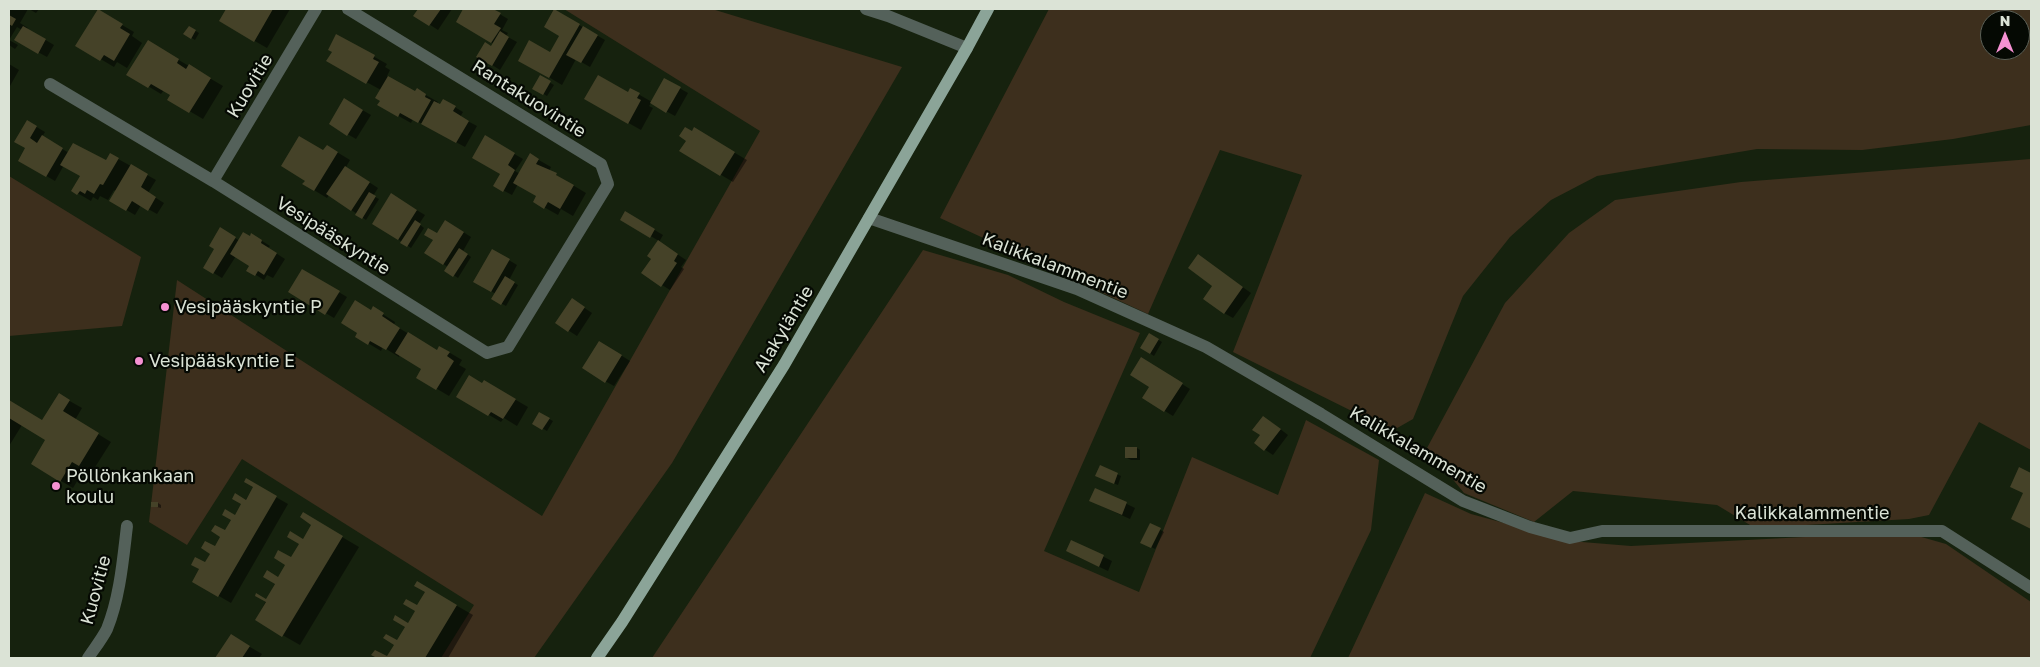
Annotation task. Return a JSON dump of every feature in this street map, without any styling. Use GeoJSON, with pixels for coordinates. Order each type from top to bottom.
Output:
{"type":"FeatureCollection","features":[{"type":"Feature","properties":{"kind":"main road","name":"Alakyläntie"},"geometry":{"type":"LineString","coordinates":[[597,658],[622,622],[784,365],[870,218],[988,9]]}},
{"type":"Feature","properties":{"kind":"street","name":"Kuovitie"},"geometry":{"type":"LineString","coordinates":[[212,181],[316,9]]}},
{"type":"Feature","properties":{"kind":"street","name":"Rantakuovintie"},"geometry":{"type":"LineString","coordinates":[[348,9],[601,164],[608,184],[564,257]]}},
{"type":"Feature","properties":{"kind":"street"},"geometry":{"type":"LineString","coordinates":[[866,9],[967,48]]}},
{"type":"Feature","properties":{"kind":"street","name":"Vesipääskyntie"},"geometry":{"type":"LineString","coordinates":[[50,84],[212,181],[487,353],[508,347],[564,257]]}},
{"type":"Feature","properties":{"kind":"street","name":"Kalikkalammentie"},"geometry":{"type":"LineString","coordinates":[[870,218],[1077,289],[1206,347],[1321,414],[1463,501],[1530,527],[1570,538],[1602,531],[1942,531],[2031,588]]}},
{"type":"Feature","properties":{"kind":"street","name":"Kuovitie"},"geometry":{"type":"LineString","coordinates":[[88,658],[106,629],[114,605],[123,560],[127,526]]}},
{"type":"Feature","properties":{"kind":"shaded area"},"geometry":{"type":"Polygon","coordinates":[[[564,9],[712,9],[902,67],[672,463],[534,658],[441,658],[474,605],[242,459],[187,545],[149,522],[177,280],[542,516],[760,131],[564,9]]]}},
{"type":"Feature","properties":{"kind":"shaded area"},"geometry":{"type":"Polygon","coordinates":[[[1049,9],[2031,9],[2031,125],[1953,139],[1862,150],[1757,149],[1597,176],[1551,200],[1510,237],[1463,296],[1413,419],[1392,431],[1233,352],[1302,175],[1220,150],[1148,314],[940,218],[1049,9]]]}},
{"type":"Feature","properties":{"kind":"shaded area"},"geometry":{"type":"Polygon","coordinates":[[[2031,159],[2031,450],[1979,422],[1929,515],[1909,519],[1755,528],[1717,505],[1573,491],[1534,522],[1464,493],[1427,448],[1505,303],[1569,233],[1615,200],[1741,182],[2031,159]]]}},
{"type":"Feature","properties":{"kind":"shaded area"},"geometry":{"type":"Polygon","coordinates":[[[9,176],[141,257],[122,326],[9,336],[9,176]]]}},
{"type":"Feature","properties":{"kind":"shaded area"},"geometry":{"type":"Polygon","coordinates":[[[923,250],[1008,275],[1064,302],[1140,333],[1044,551],[1139,592],[1192,457],[1278,495],[1306,420],[1379,460],[1371,530],[1310,658],[652,658],[923,250]]]}},
{"type":"Feature","properties":{"kind":"shaded area"},"geometry":{"type":"Polygon","coordinates":[[[1425,493],[1471,514],[1570,541],[1631,546],[1843,535],[1918,536],[1946,544],[2031,602],[2031,658],[1348,658],[1425,493]]]}},
{"type":"Feature","properties":{"kind":"building"},"geometry":{"type":"Polygon","coordinates":[[[98,9],[123,24],[120,28],[130,34],[114,61],[104,55],[100,61],[75,46],[98,9]]]}},
{"type":"Feature","properties":{"kind":"building"},"geometry":{"type":"Polygon","coordinates":[[[226,9],[273,9],[254,42],[219,21],[226,9]]]}},
{"type":"Feature","properties":{"kind":"building"},"geometry":{"type":"Polygon","coordinates":[[[418,9],[441,9],[429,26],[413,16],[418,9]]]}},
{"type":"Feature","properties":{"kind":"building"},"geometry":{"type":"Polygon","coordinates":[[[463,9],[493,9],[501,13],[494,24],[501,28],[491,43],[456,22],[463,9]]]}},
{"type":"Feature","properties":{"kind":"building"},"geometry":{"type":"Polygon","coordinates":[[[554,9],[580,24],[549,78],[518,61],[529,40],[550,52],[559,36],[544,27],[554,9]]]}},
{"type":"Feature","properties":{"kind":"building"},"geometry":{"type":"Polygon","coordinates":[[[9,15],[16,19],[12,26],[9,24],[9,15]]]}},
{"type":"Feature","properties":{"kind":"building"},"geometry":{"type":"Polygon","coordinates":[[[23,26],[46,39],[38,54],[14,40],[23,26]]]}},
{"type":"Feature","properties":{"kind":"building"},"geometry":{"type":"Polygon","coordinates":[[[189,26],[196,30],[191,39],[183,34],[189,26]]]}},
{"type":"Feature","properties":{"kind":"building"},"geometry":{"type":"Polygon","coordinates":[[[583,26],[598,35],[581,63],[566,55],[583,26]]]}},
{"type":"Feature","properties":{"kind":"building"},"geometry":{"type":"Polygon","coordinates":[[[500,31],[509,37],[492,66],[476,57],[485,42],[491,46],[500,31]]]}},
{"type":"Feature","properties":{"kind":"building"},"geometry":{"type":"Polygon","coordinates":[[[336,34],[375,55],[373,59],[379,62],[366,84],[326,61],[332,52],[328,50],[336,34]]]}},
{"type":"Feature","properties":{"kind":"building"},"geometry":{"type":"Polygon","coordinates":[[[148,40],[179,59],[177,63],[186,69],[189,64],[211,78],[189,113],[167,100],[170,95],[151,84],[148,88],[126,75],[148,40]]]}},
{"type":"Feature","properties":{"kind":"building"},"geometry":{"type":"Polygon","coordinates":[[[540,75],[551,81],[543,95],[532,89],[540,75]]]}},
{"type":"Feature","properties":{"kind":"building"},"geometry":{"type":"Polygon","coordinates":[[[598,75],[628,92],[630,88],[640,93],[637,98],[641,100],[628,124],[584,99],[598,75]]]}},
{"type":"Feature","properties":{"kind":"building"},"geometry":{"type":"Polygon","coordinates":[[[388,76],[415,91],[417,88],[426,94],[425,97],[431,100],[418,123],[400,113],[398,117],[377,105],[380,101],[375,98],[388,76]]]}},
{"type":"Feature","properties":{"kind":"building"},"geometry":{"type":"Polygon","coordinates":[[[664,78],[681,87],[666,113],[650,103],[664,78]]]}},
{"type":"Feature","properties":{"kind":"building"},"geometry":{"type":"Polygon","coordinates":[[[344,98],[363,110],[347,136],[329,124],[344,98]]]}},
{"type":"Feature","properties":{"kind":"building"},"geometry":{"type":"Polygon","coordinates":[[[443,99],[456,106],[453,111],[469,121],[456,143],[421,124],[434,101],[440,104],[443,99]]]}},
{"type":"Feature","properties":{"kind":"building"},"geometry":{"type":"Polygon","coordinates":[[[27,120],[37,126],[30,138],[37,143],[42,135],[63,148],[46,177],[18,161],[25,148],[14,142],[27,120]]]}},
{"type":"Feature","properties":{"kind":"building"},"geometry":{"type":"Polygon","coordinates":[[[685,127],[692,131],[694,127],[735,152],[720,176],[679,151],[686,141],[679,136],[685,127]]]}},
{"type":"Feature","properties":{"kind":"building"},"geometry":{"type":"Polygon","coordinates":[[[485,135],[515,153],[508,165],[515,170],[503,192],[493,186],[500,174],[472,158],[485,135]]]}},
{"type":"Feature","properties":{"kind":"building"},"geometry":{"type":"Polygon","coordinates":[[[299,136],[323,150],[327,145],[338,152],[314,191],[302,184],[305,181],[281,166],[299,136]]]}},
{"type":"Feature","properties":{"kind":"building"},"geometry":{"type":"Polygon","coordinates":[[[73,143],[106,160],[110,153],[119,158],[103,185],[100,184],[94,194],[87,190],[85,194],[80,191],[77,195],[71,191],[80,176],[60,165],[73,143]]]}},
{"type":"Feature","properties":{"kind":"building"},"geometry":{"type":"Polygon","coordinates":[[[530,153],[539,159],[536,164],[557,173],[556,175],[574,185],[560,209],[548,202],[544,209],[533,202],[536,196],[513,183],[530,153]]]}},
{"type":"Feature","properties":{"kind":"building"},"geometry":{"type":"Polygon","coordinates":[[[131,164],[148,174],[141,187],[156,197],[148,211],[132,201],[126,211],[109,201],[131,164]]]}},
{"type":"Feature","properties":{"kind":"building"},"geometry":{"type":"Polygon","coordinates":[[[345,166],[370,182],[351,211],[326,194],[345,166]]]}},
{"type":"Feature","properties":{"kind":"building"},"geometry":{"type":"Polygon","coordinates":[[[369,192],[376,196],[362,219],[355,215],[369,192]]]}},
{"type":"Feature","properties":{"kind":"building"},"geometry":{"type":"Polygon","coordinates":[[[391,193],[417,210],[398,240],[372,224],[391,193]]]}},
{"type":"Feature","properties":{"kind":"building"},"geometry":{"type":"Polygon","coordinates":[[[625,211],[655,229],[650,238],[620,220],[625,211]]]}},
{"type":"Feature","properties":{"kind":"building"},"geometry":{"type":"Polygon","coordinates":[[[415,220],[421,224],[407,247],[400,243],[415,220]]]}},
{"type":"Feature","properties":{"kind":"building"},"geometry":{"type":"Polygon","coordinates":[[[445,220],[464,232],[443,265],[424,253],[433,240],[424,235],[428,228],[437,233],[445,220]]]}},
{"type":"Feature","properties":{"kind":"building"},"geometry":{"type":"Polygon","coordinates":[[[220,227],[236,237],[213,274],[203,268],[214,249],[209,246],[220,227]]]}},
{"type":"Feature","properties":{"kind":"building"},"geometry":{"type":"Polygon","coordinates":[[[243,232],[250,236],[251,233],[262,240],[261,243],[277,253],[264,275],[258,271],[255,276],[246,271],[249,266],[230,254],[243,232]]]}},
{"type":"Feature","properties":{"kind":"building"},"geometry":{"type":"Polygon","coordinates":[[[658,240],[678,254],[674,261],[677,263],[661,287],[641,273],[651,259],[647,256],[658,240]]]}},
{"type":"Feature","properties":{"kind":"building"},"geometry":{"type":"Polygon","coordinates":[[[459,248],[468,254],[453,277],[444,271],[459,248]]]}},
{"type":"Feature","properties":{"kind":"building"},"geometry":{"type":"Polygon","coordinates":[[[492,249],[510,259],[491,292],[473,282],[492,249]]]}},
{"type":"Feature","properties":{"kind":"building"},"geometry":{"type":"Polygon","coordinates":[[[1198,254],[1243,287],[1224,314],[1203,299],[1212,286],[1188,268],[1198,254]]]}},
{"type":"Feature","properties":{"kind":"building"},"geometry":{"type":"Polygon","coordinates":[[[302,269],[340,291],[325,315],[288,292],[302,269]]]}},
{"type":"Feature","properties":{"kind":"building"},"geometry":{"type":"Polygon","coordinates":[[[505,276],[515,282],[501,305],[491,299],[505,276]]]}},
{"type":"Feature","properties":{"kind":"building"},"geometry":{"type":"Polygon","coordinates":[[[572,298],[585,307],[568,332],[555,323],[572,298]]]}},
{"type":"Feature","properties":{"kind":"building"},"geometry":{"type":"Polygon","coordinates":[[[355,300],[371,310],[373,306],[384,313],[382,316],[400,328],[386,350],[370,341],[368,345],[355,337],[357,333],[341,323],[355,300]]]}},
{"type":"Feature","properties":{"kind":"building"},"geometry":{"type":"Polygon","coordinates":[[[408,332],[437,350],[439,346],[450,352],[447,356],[454,361],[436,390],[416,378],[421,369],[395,353],[408,332]]]}},
{"type":"Feature","properties":{"kind":"building"},"geometry":{"type":"Polygon","coordinates":[[[1149,333],[1159,339],[1150,354],[1140,348],[1149,333]]]}},
{"type":"Feature","properties":{"kind":"building"},"geometry":{"type":"Polygon","coordinates":[[[599,341],[622,355],[605,383],[582,368],[599,341]]]}},
{"type":"Feature","properties":{"kind":"building"},"geometry":{"type":"Polygon","coordinates":[[[1141,357],[1183,383],[1164,412],[1142,398],[1149,387],[1130,375],[1141,357]]]}},
{"type":"Feature","properties":{"kind":"building"},"geometry":{"type":"Polygon","coordinates":[[[469,375],[482,383],[484,380],[516,399],[503,419],[491,412],[488,416],[456,397],[469,375]]]}},
{"type":"Feature","properties":{"kind":"building"},"geometry":{"type":"Polygon","coordinates":[[[59,393],[70,400],[63,411],[99,433],[79,466],[72,462],[60,482],[31,464],[45,440],[9,418],[9,400],[42,420],[59,393]]]}},
{"type":"Feature","properties":{"kind":"building"},"geometry":{"type":"Polygon","coordinates":[[[539,412],[550,418],[542,430],[532,424],[539,412]]]}},
{"type":"Feature","properties":{"kind":"building"},"geometry":{"type":"Polygon","coordinates":[[[1263,416],[1281,429],[1264,451],[1254,443],[1260,435],[1252,430],[1263,416]]]}},
{"type":"Feature","properties":{"kind":"building"},"geometry":{"type":"Polygon","coordinates":[[[1125,447],[1137,447],[1137,458],[1125,458],[1125,447]]]}},
{"type":"Feature","properties":{"kind":"building"},"geometry":{"type":"Polygon","coordinates":[[[1100,465],[1118,473],[1114,484],[1095,476],[1100,465]]]}},
{"type":"Feature","properties":{"kind":"building"},"geometry":{"type":"Polygon","coordinates":[[[2019,467],[2031,473],[2031,529],[2011,519],[2023,493],[2010,487],[2019,467]]]}},
{"type":"Feature","properties":{"kind":"building"},"geometry":{"type":"Polygon","coordinates":[[[246,478],[277,496],[218,597],[192,582],[199,569],[191,565],[195,557],[205,562],[210,554],[201,548],[205,541],[215,546],[220,537],[211,531],[215,525],[225,530],[231,520],[222,515],[225,509],[235,515],[241,504],[232,499],[235,493],[246,500],[253,487],[244,482],[246,478]]]}},
{"type":"Feature","properties":{"kind":"building"},"geometry":{"type":"Polygon","coordinates":[[[1095,488],[1127,502],[1122,515],[1089,501],[1095,488]]]}},
{"type":"Feature","properties":{"kind":"building"},"geometry":{"type":"Polygon","coordinates":[[[151,502],[158,502],[158,507],[151,507],[151,502]]]}},
{"type":"Feature","properties":{"kind":"building"},"geometry":{"type":"Polygon","coordinates":[[[303,512],[343,536],[282,637],[255,620],[266,602],[255,596],[256,593],[266,599],[275,584],[263,577],[267,570],[278,577],[285,565],[274,558],[278,550],[291,557],[299,544],[287,537],[290,531],[303,539],[311,525],[300,517],[303,512]]]}},
{"type":"Feature","properties":{"kind":"building"},"geometry":{"type":"Polygon","coordinates":[[[1150,523],[1161,528],[1151,548],[1140,543],[1150,523]]]}},
{"type":"Feature","properties":{"kind":"building"},"geometry":{"type":"Polygon","coordinates":[[[1071,540],[1104,555],[1099,567],[1066,551],[1071,540]]]}},
{"type":"Feature","properties":{"kind":"building"},"geometry":{"type":"Polygon","coordinates":[[[417,581],[457,605],[425,658],[377,658],[371,655],[375,650],[387,656],[394,645],[383,638],[386,634],[397,640],[405,627],[393,620],[395,615],[408,623],[415,611],[403,604],[406,599],[417,605],[425,592],[414,586],[417,581]]]}},
{"type":"Feature","properties":{"kind":"building"},"geometry":{"type":"Polygon","coordinates":[[[231,634],[250,646],[242,658],[215,658],[231,634]]]}},
{"type":"Feature","properties":{"kind":"place","name":"Vesipääskyntie P"},"geometry":{"type":"Point","coordinates":[165,307]}},
{"type":"Feature","properties":{"kind":"place","name":"Vesipääskyntie E"},"geometry":{"type":"Point","coordinates":[139,361]}},
{"type":"Feature","properties":{"kind":"place","name":"Pöllönkankaan koulu"},"geometry":{"type":"Point","coordinates":[56,486]}}]}
